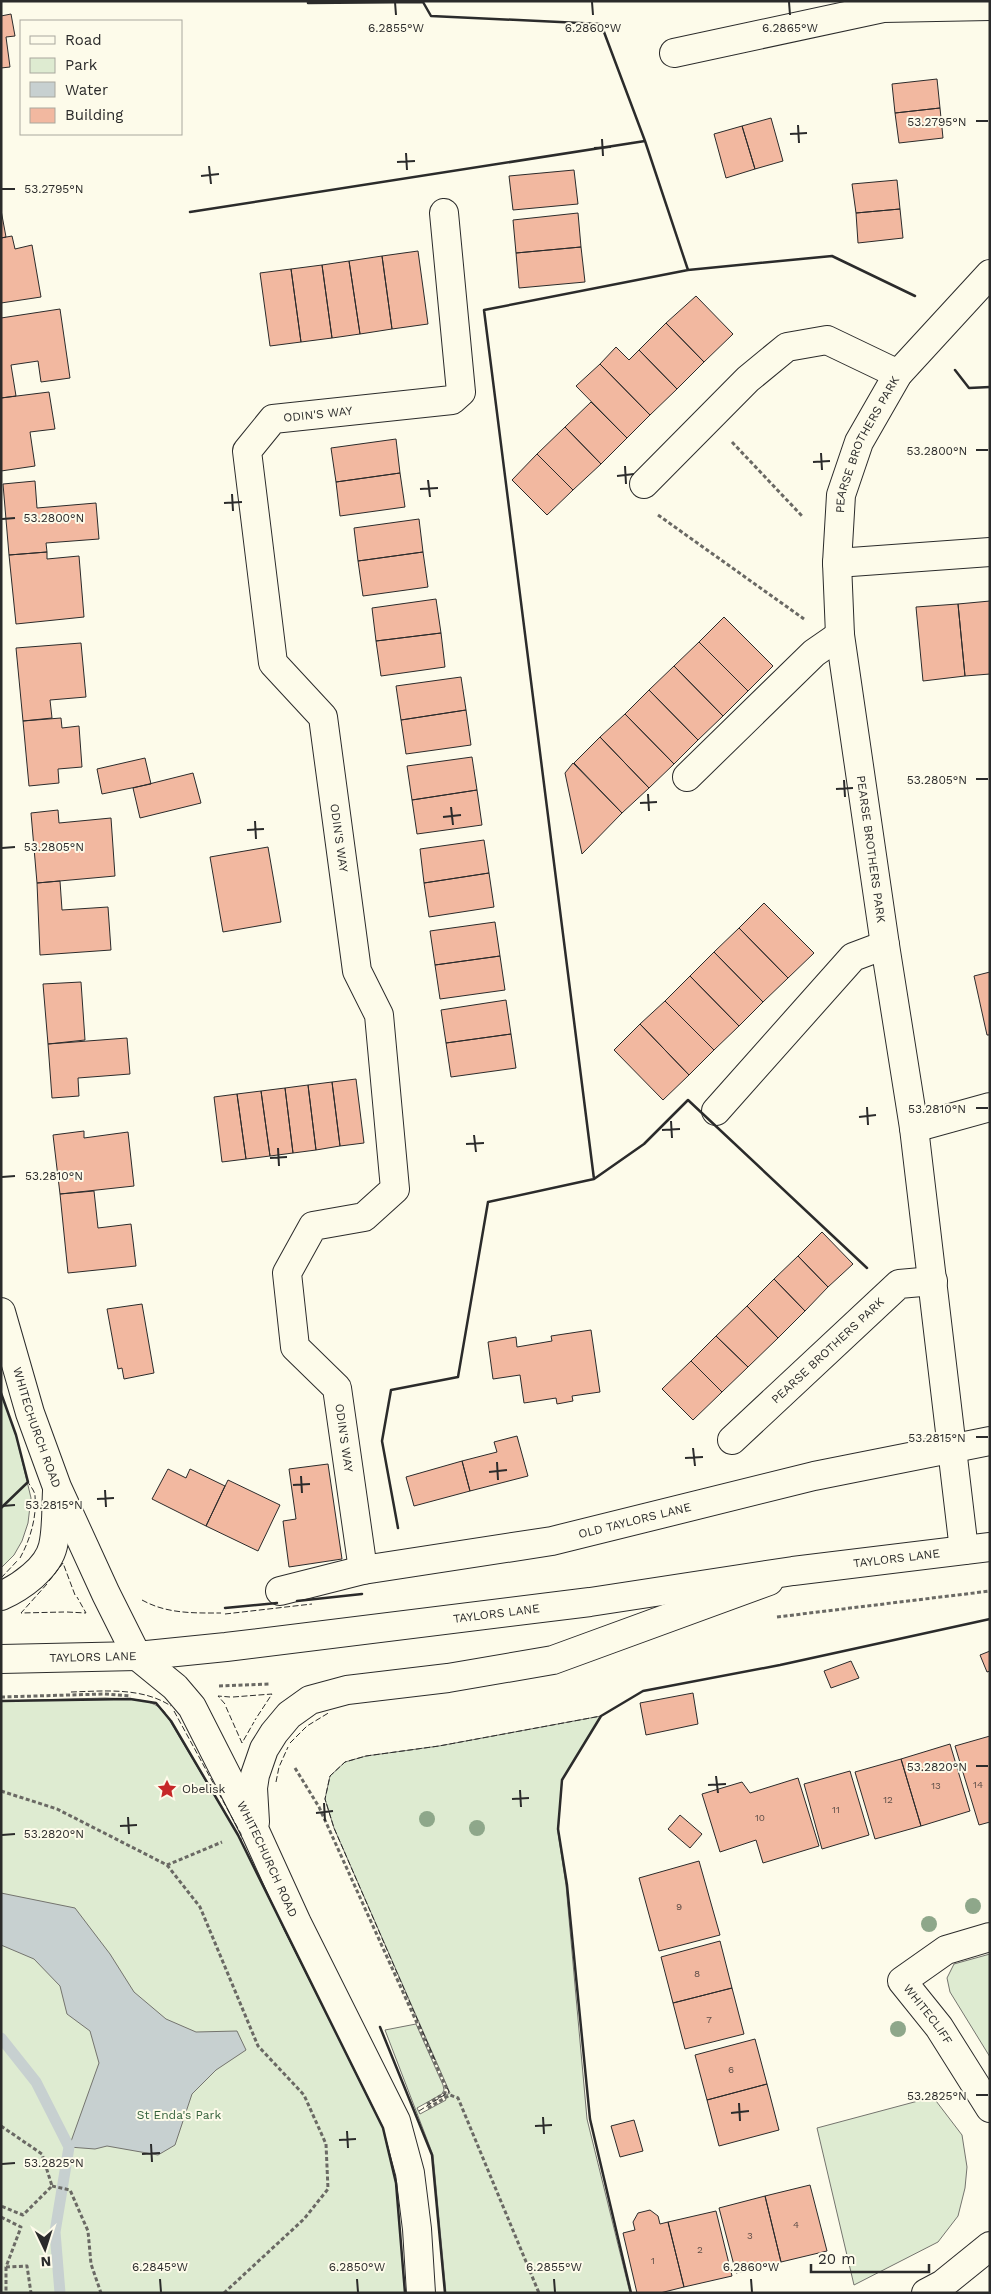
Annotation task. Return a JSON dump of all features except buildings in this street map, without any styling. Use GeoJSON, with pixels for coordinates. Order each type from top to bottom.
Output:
{"type":"FeatureCollection","features":[{"type":"Feature","properties":{"kind":"street"},"geometry":{"type":"LineString","coordinates":[[674,53],[883,8],[990,6]]}},
{"type":"Feature","properties":{"kind":"street","name":"ODIN'S WAY"},"geometry":{"type":"LineString","coordinates":[[363,1570],[337,1388],[295,1347],[287,1273],[314,1226],[364,1217],[395,1189],[380,1024],[379,1015],[357,971],[323,717],[273,664],[247,451],[273,419],[452,400],[461,392],[444,213]]}},
{"type":"Feature","properties":{"kind":"street"},"geometry":{"type":"LineString","coordinates":[[898,374],[990,274]]}},
{"type":"Feature","properties":{"kind":"street","name":"PEARSE BROTHERS PARK"},"geometry":{"type":"LineString","coordinates":[[644,484],[748,380],[787,346],[826,340],[898,374],[859,442],[841,495],[837,563],[840,635],[885,945],[914,1128],[923,1216],[933,1281],[947,1419],[977,1549]]}},
{"type":"Feature","properties":{"kind":"street"},"geometry":{"type":"LineString","coordinates":[[837,563],[990,552]]}},
{"type":"Feature","properties":{"kind":"street"},"geometry":{"type":"LineString","coordinates":[[688,777],[814,653],[840,635]]}},
{"type":"Feature","properties":{"kind":"street"},"geometry":{"type":"LineString","coordinates":[[716,1111],[853,957],[885,945]]}},
{"type":"Feature","properties":{"kind":"street"},"geometry":{"type":"LineString","coordinates":[[914,1128],[990,1107]]}},
{"type":"Feature","properties":{"kind":"street","name":"PEARSE BROTHERS PARK"},"geometry":{"type":"LineString","coordinates":[[732,1440],[899,1284],[933,1281]]}},
{"type":"Feature","properties":{"kind":"street","name":"WHITECHURCH ROAD"},"geometry":{"type":"LineString","coordinates":[[1,1312],[26,1404],[57,1487],[137,1656],[174,1687],[192,1707],[256,1833],[297,1922],[396,2121],[410,2173],[417,2229],[420,2293]]}},
{"type":"Feature","properties":{"kind":"street","name":"OLD TAYLORS LANE"},"geometry":{"type":"LineString","coordinates":[[280,1591],[363,1570],[552,1541],[814,1476],[990,1441]]}},
{"type":"Feature","properties":{"kind":"street"},"geometry":{"type":"LineString","coordinates":[[1,1596],[15,1590],[36,1574],[53,1547],[57,1487]]}},
{"type":"Feature","properties":{"kind":"street","name":"TAYLORS LANE"},"geometry":{"type":"LineString","coordinates":[[1,1659],[137,1656],[590,1602],[794,1571],[977,1549]]}},
{"type":"Feature","properties":{"kind":"street"},"geometry":{"type":"LineString","coordinates":[[256,1833],[253,1788],[255,1775],[264,1749],[289,1715],[310,1700],[347,1690],[448,1678],[553,1660],[794,1571]]}},
{"type":"Feature","properties":{"kind":"street","name":"WHITECLIFF"},"geometry":{"type":"LineString","coordinates":[[990,1936],[946,1950],[902,1981],[938,2027],[990,2108]]}},
{"type":"Feature","properties":{"kind":"street"},"geometry":{"type":"LineString","coordinates":[[926,2293],[943,2284],[990,2246]]}},
{"type":"Feature","properties":{"kind":"path"},"geometry":{"type":"LineString","coordinates":[[730,438],[802,516]]}},
{"type":"Feature","properties":{"kind":"path"},"geometry":{"type":"LineString","coordinates":[[652,510],[665,522],[811,623]]}},
{"type":"Feature","properties":{"kind":"path"},"geometry":{"type":"LineString","coordinates":[[1,1697],[104,1694],[136,1696]]}},
{"type":"Feature","properties":{"kind":"path"},"geometry":{"type":"LineString","coordinates":[[293,1765],[319,1807],[446,2087],[445,2093],[425,2105]]}},
{"type":"Feature","properties":{"kind":"path"},"geometry":{"type":"LineString","coordinates":[[1,1791],[57,1809],[167,1865],[200,1907],[258,2046],[304,2095],[326,2144],[328,2189],[304,2219],[224,2293]]}},
{"type":"Feature","properties":{"kind":"path"},"geometry":{"type":"LineString","coordinates":[[167,1865],[229,1839]]}},
{"type":"Feature","properties":{"kind":"path"},"geometry":{"type":"LineString","coordinates":[[425,2110],[450,2095],[458,2098],[538,2293]]}},
{"type":"Feature","properties":{"kind":"path"},"geometry":{"type":"LineString","coordinates":[[1,2126],[42,2154],[52,2186]]}},
{"type":"Feature","properties":{"kind":"path"},"geometry":{"type":"LineString","coordinates":[[52,2186],[70,2190],[88,2231],[91,2264],[101,2293]]}},
{"type":"Feature","properties":{"kind":"path"},"geometry":{"type":"LineString","coordinates":[[1,2206],[23,2215],[52,2186]]}},
{"type":"Feature","properties":{"kind":"path"},"geometry":{"type":"LineString","coordinates":[[1,2217],[21,2227],[6,2267],[6,2293]]}},
{"type":"Feature","properties":{"kind":"path"},"geometry":{"type":"LineString","coordinates":[[6,2267],[27,2266],[31,2293]]}},
{"type":"Feature","properties":{"kind":"green space"},"geometry":{"type":"Polygon","coordinates":[[[1,1393],[16,1435],[31,1498],[28,1523],[22,1541],[14,1555],[1,1568],[1,1393]]]}},
{"type":"Feature","properties":{"kind":"green space","name":"St Enda's Park"},"geometry":{"type":"Polygon","coordinates":[[[105,1698],[144,1701],[158,1706],[164,1711],[238,1835],[383,2128],[396,2183],[405,2293],[1,2293],[1,1701],[105,1698]]]}},
{"type":"Feature","properties":{"kind":"green space"},"geometry":{"type":"Polygon","coordinates":[[[601,1716],[562,1780],[558,1832],[566,1885],[587,2119],[630,2293],[446,2293],[433,2155],[385,2030],[416,2024],[443,2085],[444,2090],[442,2094],[417,2108],[420,2114],[446,2100],[444,2096],[450,2093],[334,1828],[325,1799],[330,1776],[345,1762],[366,1756],[439,1746],[601,1716]]]}},
{"type":"Feature","properties":{"kind":"green space"},"geometry":{"type":"Polygon","coordinates":[[[990,1954],[990,2057],[950,1992],[947,1978],[954,1964],[990,1954]]]}},
{"type":"Feature","properties":{"kind":"green space"},"geometry":{"type":"Polygon","coordinates":[[[933,2097],[962,2135],[967,2167],[965,2188],[958,2216],[938,2242],[854,2285],[817,2128],[933,2097]]]}},
{"type":"Feature","properties":{"kind":"water"},"geometry":{"type":"Polygon","coordinates":[[[1,1893],[75,1908],[110,1954],[134,1992],[166,2019],[196,2032],[237,2031],[246,2050],[216,2070],[192,2094],[175,2145],[158,2155],[107,2146],[95,2149],[69,2147],[99,2063],[90,2031],[67,2014],[60,1986],[34,1959],[1,1945],[1,1893]]]}},
{"type":"Feature","properties":{"kind":"waterway"},"geometry":{"type":"LineString","coordinates":[[1,2038],[36,2082],[69,2147],[55,2232],[60,2293]]}},
{"type":"Feature","properties":{"kind":"fence"},"geometry":{"type":"LineString","coordinates":[[20,1558],[30,1536],[35,1512],[35,1494],[28,1482]]}},
{"type":"Feature","properties":{"kind":"fence"},"geometry":{"type":"LineString","coordinates":[[1,1578],[18,1560]]}},
{"type":"Feature","properties":{"kind":"fence"},"geometry":{"type":"LineString","coordinates":[[49,1581],[63,1563],[75,1595]]}},
{"type":"Feature","properties":{"kind":"fence"},"geometry":{"type":"LineString","coordinates":[[47,1584],[21,1613],[64,1612]]}},
{"type":"Feature","properties":{"kind":"fence"},"geometry":{"type":"LineString","coordinates":[[67,1612],[86,1613],[77,1597]]}},
{"type":"Feature","properties":{"kind":"fence"},"geometry":{"type":"LineString","coordinates":[[142,1600],[151,1605],[171,1610],[191,1613],[221,1613]]}},
{"type":"Feature","properties":{"kind":"fence"},"geometry":{"type":"LineString","coordinates":[[225,1614],[312,1604]]}},
{"type":"Feature","properties":{"kind":"fence"},"geometry":{"type":"LineString","coordinates":[[71,1692],[122,1691],[148,1696],[171,1706]]}},
{"type":"Feature","properties":{"kind":"fence"},"geometry":{"type":"LineString","coordinates":[[233,1697],[272,1694],[255,1720]]}},
{"type":"Feature","properties":{"kind":"fence"},"geometry":{"type":"LineString","coordinates":[[225,1704],[218,1696],[230,1697]]}},
{"type":"Feature","properties":{"kind":"fence"},"geometry":{"type":"LineString","coordinates":[[226,1707],[242,1743],[254,1722]]}},
{"type":"Feature","properties":{"kind":"fence"},"geometry":{"type":"LineString","coordinates":[[174,1711],[241,1834],[241,1842]]}},
{"type":"Feature","properties":{"kind":"fence"},"geometry":{"type":"LineString","coordinates":[[290,1743],[307,1726],[330,1712]]}},
{"type":"Feature","properties":{"kind":"fence"},"geometry":{"type":"LineString","coordinates":[[435,2060],[334,1828],[325,1799],[330,1776],[345,1762],[366,1756],[439,1746],[601,1716]]}},
{"type":"Feature","properties":{"kind":"fence"},"geometry":{"type":"LineString","coordinates":[[276,1782],[279,1767],[288,1747]]}},
{"type":"Feature","properties":{"kind":"fence"},"geometry":{"type":"LineString","coordinates":[[419,2111],[449,2092],[446,2085]]}},
{"type":"Feature","properties":{"kind":"wall"},"geometry":{"type":"LineString","coordinates":[[308,1],[308,3],[423,2],[431,16],[601,24],[645,141]]}},
{"type":"Feature","properties":{"kind":"wall"},"geometry":{"type":"LineString","coordinates":[[190,212],[645,141],[688,270],[832,256],[915,296]]}},
{"type":"Feature","properties":{"kind":"wall"},"geometry":{"type":"LineString","coordinates":[[398,1528],[382,1441],[391,1390],[458,1377],[488,1202],[594,1179],[484,310],[688,270]]}},
{"type":"Feature","properties":{"kind":"wall"},"geometry":{"type":"LineString","coordinates":[[955,370],[969,388],[990,387]]}},
{"type":"Feature","properties":{"kind":"wall"},"geometry":{"type":"LineString","coordinates":[[594,1179],[644,1144],[688,1100],[867,1268]]}},
{"type":"Feature","properties":{"kind":"wall"},"geometry":{"type":"LineString","coordinates":[[1,1393],[16,1435],[28,1482],[1,1508]]}},
{"type":"Feature","properties":{"kind":"wall"},"geometry":{"type":"LineString","coordinates":[[297,1601],[362,1594]]}},
{"type":"Feature","properties":{"kind":"wall"},"geometry":{"type":"LineString","coordinates":[[225,1608],[277,1603]]}},
{"type":"Feature","properties":{"kind":"wall"},"geometry":{"type":"LineString","coordinates":[[631,2293],[590,2119],[567,1885],[558,1829],[562,1780],[601,1716],[643,1691],[780,1665],[990,1619]]}},
{"type":"Feature","properties":{"kind":"wall"},"geometry":{"type":"LineString","coordinates":[[1,1701],[130,1699],[156,1703],[171,1721],[238,1835],[383,2128],[396,2183],[405,2293]]}},
{"type":"Feature","properties":{"kind":"wall"},"geometry":{"type":"LineString","coordinates":[[380,2027],[432,2155],[445,2293]]}},
{"type":"Feature","properties":{"kind":"place","name":"Obelisk"},"geometry":{"type":"Point","coordinates":[167,1789]}}]}
